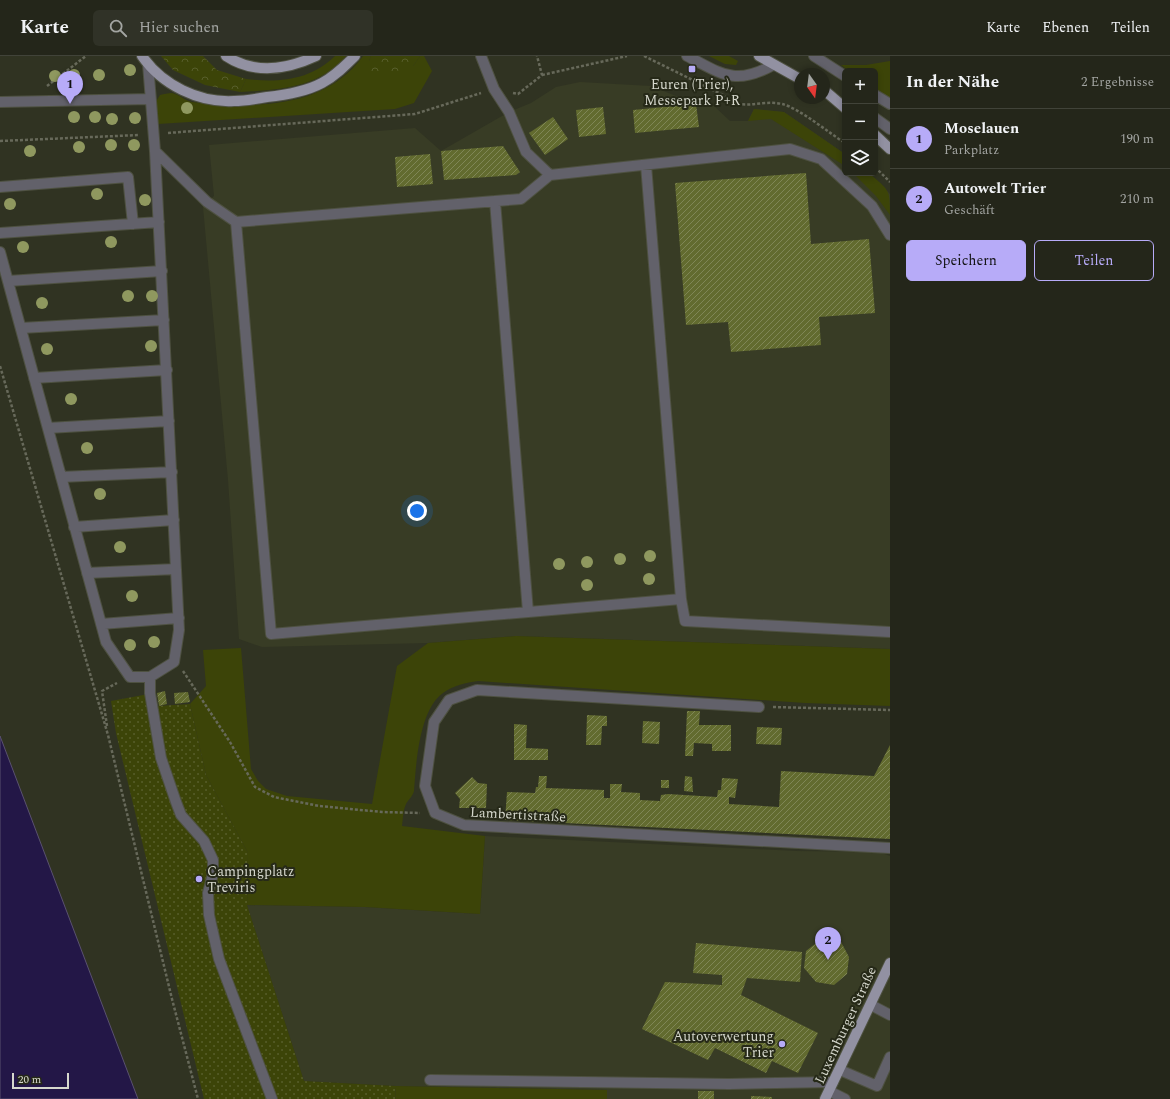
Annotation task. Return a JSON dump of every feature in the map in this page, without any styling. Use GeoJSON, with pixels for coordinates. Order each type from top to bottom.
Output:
{"type":"FeatureCollection","features":[{"type":"Feature","properties":{"kind":"main road"},"geometry":{"type":"LineString","coordinates":[[226,56],[245,66],[267,69],[288,67],[316,56]]}},
{"type":"Feature","properties":{"kind":"main road"},"geometry":{"type":"LineString","coordinates":[[145,60],[164,80],[181,90],[201,97],[233,102],[305,91],[324,82],[338,72],[355,56]]}},
{"type":"Feature","properties":{"kind":"main road"},"geometry":{"type":"LineString","coordinates":[[759,56],[794,76]]}},
{"type":"Feature","properties":{"kind":"main road"},"geometry":{"type":"LineString","coordinates":[[830,95],[842,105]]}},
{"type":"Feature","properties":{"kind":"main road"},"geometry":{"type":"LineString","coordinates":[[878,138],[890,149]]}},
{"type":"Feature","properties":{"kind":"main road","name":"Luxemburger Straße"},"geometry":{"type":"LineString","coordinates":[[829,1091],[890,963]]}},
{"type":"Feature","properties":{"kind":"street"},"geometry":{"type":"LineString","coordinates":[[481,56],[494,89],[509,112],[526,152],[550,175]]}},
{"type":"Feature","properties":{"kind":"street"},"geometry":{"type":"LineString","coordinates":[[687,56],[731,76],[743,77],[758,73],[773,65]]}},
{"type":"Feature","properties":{"kind":"street"},"geometry":{"type":"LineString","coordinates":[[814,56],[842,74]]}},
{"type":"Feature","properties":{"kind":"street"},"geometry":{"type":"LineString","coordinates":[[0,252],[106,642],[130,676],[150,677],[174,662],[179,630],[179,618],[155,151],[145,60]]}},
{"type":"Feature","properties":{"kind":"street"},"geometry":{"type":"LineString","coordinates":[[830,93],[842,99]]}},
{"type":"Feature","properties":{"kind":"street"},"geometry":{"type":"LineString","coordinates":[[878,97],[890,104]]}},
{"type":"Feature","properties":{"kind":"street"},"geometry":{"type":"LineString","coordinates":[[0,102],[150,99]]}},
{"type":"Feature","properties":{"kind":"street"},"geometry":{"type":"LineString","coordinates":[[878,120],[890,129]]}},
{"type":"Feature","properties":{"kind":"street"},"geometry":{"type":"LineString","coordinates":[[155,151],[207,202],[236,222],[521,199],[550,175],[790,148],[821,159],[872,206],[890,235]]}},
{"type":"Feature","properties":{"kind":"street"},"geometry":{"type":"LineString","coordinates":[[646,165],[681,599],[685,621],[890,632]]}},
{"type":"Feature","properties":{"kind":"street"},"geometry":{"type":"LineString","coordinates":[[0,187],[128,178],[133,224]]}},
{"type":"Feature","properties":{"kind":"street"},"geometry":{"type":"LineString","coordinates":[[495,201],[528,612]]}},
{"type":"Feature","properties":{"kind":"street"},"geometry":{"type":"LineString","coordinates":[[0,233],[159,222]]}},
{"type":"Feature","properties":{"kind":"street"},"geometry":{"type":"LineString","coordinates":[[236,222],[271,634],[681,599]]}},
{"type":"Feature","properties":{"kind":"street"},"geometry":{"type":"LineString","coordinates":[[8,280],[162,272]]}},
{"type":"Feature","properties":{"kind":"street"},"geometry":{"type":"LineString","coordinates":[[21,328],[164,320]]}},
{"type":"Feature","properties":{"kind":"street"},"geometry":{"type":"LineString","coordinates":[[34,378],[166,370]]}},
{"type":"Feature","properties":{"kind":"street"},"geometry":{"type":"LineString","coordinates":[[48,428],[169,421]]}},
{"type":"Feature","properties":{"kind":"street"},"geometry":{"type":"LineString","coordinates":[[61,477],[172,472]]}},
{"type":"Feature","properties":{"kind":"street"},"geometry":{"type":"LineString","coordinates":[[74,527],[174,520]]}},
{"type":"Feature","properties":{"kind":"street"},"geometry":{"type":"LineString","coordinates":[[87,573],[176,569]]}},
{"type":"Feature","properties":{"kind":"street"},"geometry":{"type":"LineString","coordinates":[[101,624],[179,618]]}},
{"type":"Feature","properties":{"kind":"street"},"geometry":{"type":"LineString","coordinates":[[150,677],[150,694],[161,758],[176,802],[182,815],[204,841],[213,860],[213,874],[208,893],[209,915],[219,960],[272,1099]]}},
{"type":"Feature","properties":{"kind":"street"},"geometry":{"type":"LineString","coordinates":[[435,813],[425,786],[434,722],[449,700],[477,690],[759,707]]}},
{"type":"Feature","properties":{"kind":"street","name":"Lambertistraße"},"geometry":{"type":"LineString","coordinates":[[435,813],[464,825],[890,848]]}},
{"type":"Feature","properties":{"kind":"street"},"geometry":{"type":"LineString","coordinates":[[871,1005],[890,1015]]}},
{"type":"Feature","properties":{"kind":"street"},"geometry":{"type":"LineString","coordinates":[[840,1070],[877,1086],[890,1057]]}},
{"type":"Feature","properties":{"kind":"street"},"geometry":{"type":"LineString","coordinates":[[430,1080],[729,1084],[829,1091],[845,1099]]}},
{"type":"Feature","properties":{"kind":"path"},"geometry":{"type":"LineString","coordinates":[[542,76],[627,56]]}},
{"type":"Feature","properties":{"kind":"path"},"geometry":{"type":"LineString","coordinates":[[644,56],[723,95],[732,103],[743,105],[772,103],[788,106],[842,141]]}},
{"type":"Feature","properties":{"kind":"path"},"geometry":{"type":"LineString","coordinates":[[0,141],[153,134],[415,114]]}},
{"type":"Feature","properties":{"kind":"path"},"geometry":{"type":"LineString","coordinates":[[878,170],[890,182]]}},
{"type":"Feature","properties":{"kind":"path"},"geometry":{"type":"LineString","coordinates":[[0,366],[108,735],[170,991],[198,1099]]}},
{"type":"Feature","properties":{"kind":"path"},"geometry":{"type":"LineString","coordinates":[[174,662],[187,676],[230,742],[255,787],[274,798],[319,806],[382,812],[435,813]]}},
{"type":"Feature","properties":{"kind":"path"},"geometry":{"type":"LineString","coordinates":[[108,735],[102,691],[130,676]]}},
{"type":"Feature","properties":{"kind":"path"},"geometry":{"type":"LineString","coordinates":[[759,707],[890,710]]}},
{"type":"Feature","properties":{"kind":"shaded area"},"geometry":{"type":"Polygon","coordinates":[[[580,82],[651,86],[696,104],[714,106],[730,121],[748,121],[754,109],[784,112],[842,152],[842,176],[872,176],[890,194],[890,649],[516,636],[428,643],[262,647],[239,639],[228,480],[203,207],[214,196],[209,145],[415,128],[441,151],[509,112],[531,103],[556,87],[580,82]]]}},
{"type":"Feature","properties":{"kind":"shaded area"},"geometry":{"type":"Polygon","coordinates":[[[0,736],[138,1099],[0,1099],[0,736]]]}},
{"type":"Feature","properties":{"kind":"shaded area"},"geometry":{"type":"Polygon","coordinates":[[[485,836],[797,851],[879,852],[890,856],[890,1099],[607,1099],[607,1090],[396,1086],[304,1081],[247,905],[365,907],[480,914],[485,836]]]}},
{"type":"Feature","properties":{"kind":"green space"},"geometry":{"type":"Polygon","coordinates":[[[161,56],[203,56],[217,70],[246,79],[240,92],[205,85],[173,70],[161,56]]]}},
{"type":"Feature","properties":{"kind":"green space"},"geometry":{"type":"Polygon","coordinates":[[[335,56],[346,56],[324,75],[311,81],[284,88],[240,92],[246,79],[282,80],[294,78],[316,70],[335,56]]]}},
{"type":"Feature","properties":{"kind":"green space"},"geometry":{"type":"Polygon","coordinates":[[[363,56],[371,56],[369,61],[413,66],[420,56],[424,56],[432,71],[414,103],[395,109],[158,124],[155,103],[160,95],[172,93],[192,102],[215,104],[239,105],[285,102],[308,96],[328,87],[347,74],[363,56]]]}},
{"type":"Feature","properties":{"kind":"green space"},"geometry":{"type":"Polygon","coordinates":[[[371,56],[420,56],[413,66],[381,76],[371,73],[369,61],[371,56]]]}},
{"type":"Feature","properties":{"kind":"green space"},"geometry":{"type":"Polygon","coordinates":[[[709,56],[729,56],[738,61],[736,65],[725,64],[709,56]]]}},
{"type":"Feature","properties":{"kind":"green space"},"geometry":{"type":"Polygon","coordinates":[[[890,61],[890,98],[878,90],[878,68],[845,68],[841,65],[866,65],[890,61]]]}},
{"type":"Feature","properties":{"kind":"green space"},"geometry":{"type":"Polygon","coordinates":[[[754,109],[784,112],[842,152],[842,164],[771,119],[748,121],[754,109]]]}},
{"type":"Feature","properties":{"kind":"green space"},"geometry":{"type":"Polygon","coordinates":[[[856,176],[872,176],[884,187],[889,195],[890,215],[876,196],[856,176]]]}},
{"type":"Feature","properties":{"kind":"green space"},"geometry":{"type":"Polygon","coordinates":[[[516,636],[890,649],[890,706],[805,703],[478,681],[460,685],[443,693],[435,701],[424,724],[420,738],[414,791],[413,795],[405,806],[402,826],[485,836],[480,914],[365,907],[247,905],[248,853],[206,775],[190,704],[206,686],[203,650],[241,648],[251,769],[258,781],[266,789],[287,796],[372,804],[397,666],[428,643],[516,636]]]}},
{"type":"Feature","properties":{"kind":"green space","name":"Campingplatz Treviris"},"geometry":{"type":"Polygon","coordinates":[[[154,693],[157,706],[190,704],[206,775],[248,853],[247,905],[304,1081],[396,1086],[395,1099],[204,1099],[116,733],[111,701],[154,693]]]}},
{"type":"Feature","properties":{"kind":"green space"},"geometry":{"type":"Polygon","coordinates":[[[396,1086],[607,1090],[607,1099],[395,1099],[396,1086]]]}},
{"type":"Feature","properties":{"kind":"building"},"geometry":{"type":"Polygon","coordinates":[[[696,104],[699,127],[635,133],[633,110],[696,104]]]}},
{"type":"Feature","properties":{"kind":"building"},"geometry":{"type":"Polygon","coordinates":[[[603,107],[606,134],[579,137],[576,110],[603,107]]]}},
{"type":"Feature","properties":{"kind":"building"},"geometry":{"type":"Polygon","coordinates":[[[553,117],[568,139],[545,155],[529,133],[553,117]]]}},
{"type":"Feature","properties":{"kind":"building"},"geometry":{"type":"Polygon","coordinates":[[[503,146],[520,172],[516,175],[444,180],[441,151],[503,146]]]}},
{"type":"Feature","properties":{"kind":"building"},"geometry":{"type":"Polygon","coordinates":[[[430,154],[433,184],[397,187],[395,157],[430,154]]]}},
{"type":"Feature","properties":{"kind":"building"},"geometry":{"type":"Polygon","coordinates":[[[806,173],[811,244],[869,239],[875,313],[819,317],[821,345],[731,352],[728,322],[686,325],[675,183],[806,173]]]}},
{"type":"Feature","properties":{"kind":"building"},"geometry":{"type":"Polygon","coordinates":[[[165,691],[167,704],[159,706],[157,693],[165,691]]]}},
{"type":"Feature","properties":{"kind":"building"},"geometry":{"type":"Polygon","coordinates":[[[188,692],[190,702],[175,704],[174,693],[188,692]]]}},
{"type":"Feature","properties":{"kind":"building"},"geometry":{"type":"Polygon","coordinates":[[[687,711],[700,711],[699,725],[731,725],[731,751],[712,751],[712,744],[694,743],[693,756],[685,756],[687,711]]]}},
{"type":"Feature","properties":{"kind":"building"},"geometry":{"type":"Polygon","coordinates":[[[587,715],[607,716],[607,726],[602,726],[601,745],[586,745],[587,715]]]}},
{"type":"Feature","properties":{"kind":"building"},"geometry":{"type":"Polygon","coordinates":[[[643,721],[660,722],[659,744],[642,743],[643,721]]]}},
{"type":"Feature","properties":{"kind":"building"},"geometry":{"type":"Polygon","coordinates":[[[514,724],[527,725],[526,748],[548,749],[548,760],[514,760],[514,724]]]}},
{"type":"Feature","properties":{"kind":"building"},"geometry":{"type":"Polygon","coordinates":[[[757,727],[782,728],[781,745],[756,744],[757,727]]]}},
{"type":"Feature","properties":{"kind":"building"},"geometry":{"type":"Polygon","coordinates":[[[890,745],[890,839],[505,820],[507,792],[535,793],[536,787],[538,787],[539,776],[547,776],[546,788],[604,790],[604,798],[610,798],[610,784],[622,784],[621,792],[640,793],[640,800],[660,801],[661,795],[668,794],[717,797],[718,790],[721,790],[722,778],[738,779],[735,798],[729,797],[729,804],[779,807],[781,771],[874,776],[890,745]]]}},
{"type":"Feature","properties":{"kind":"building"},"geometry":{"type":"Polygon","coordinates":[[[685,776],[692,777],[693,792],[684,791],[685,776]]]}},
{"type":"Feature","properties":{"kind":"building"},"geometry":{"type":"Polygon","coordinates":[[[472,777],[478,783],[487,784],[486,808],[459,808],[460,799],[455,793],[472,777]]]}},
{"type":"Feature","properties":{"kind":"building"},"geometry":{"type":"Polygon","coordinates":[[[661,780],[669,780],[669,788],[661,788],[661,780]]]}},
{"type":"Feature","properties":{"kind":"building"},"geometry":{"type":"Polygon","coordinates":[[[820,940],[841,942],[849,957],[847,974],[834,985],[816,982],[804,968],[806,951],[820,940]]]}},
{"type":"Feature","properties":{"kind":"building"},"geometry":{"type":"Polygon","coordinates":[[[696,943],[802,952],[800,982],[747,978],[741,995],[818,1033],[798,1073],[772,1061],[766,1073],[715,1048],[708,1060],[642,1029],[665,982],[722,985],[722,975],[693,973],[696,943]]]}},
{"type":"Feature","properties":{"kind":"building"},"geometry":{"type":"Polygon","coordinates":[[[698,1091],[714,1091],[714,1099],[698,1099],[698,1091]]]}},
{"type":"Feature","properties":{"kind":"building"},"geometry":{"type":"Polygon","coordinates":[[[751,1096],[772,1097],[772,1099],[751,1099],[751,1096]]]}},
{"type":"Feature","properties":{"kind":"place","name":"Euren (Trier), Messepark P+R"},"geometry":{"type":"Point","coordinates":[692,69]}},
{"type":"Feature","properties":{"kind":"place","name":"Moselauen"},"geometry":{"type":"Point","coordinates":[70,104]}},
{"type":"Feature","properties":{"kind":"place","name":"Campingplatz Treviris"},"geometry":{"type":"Point","coordinates":[199,879]}},
{"type":"Feature","properties":{"kind":"place","name":"Autowelt Trier"},"geometry":{"type":"Point","coordinates":[828,960]}},
{"type":"Feature","properties":{"kind":"place","name":"Autoverwertung Trier"},"geometry":{"type":"Point","coordinates":[782,1044]}}]}
